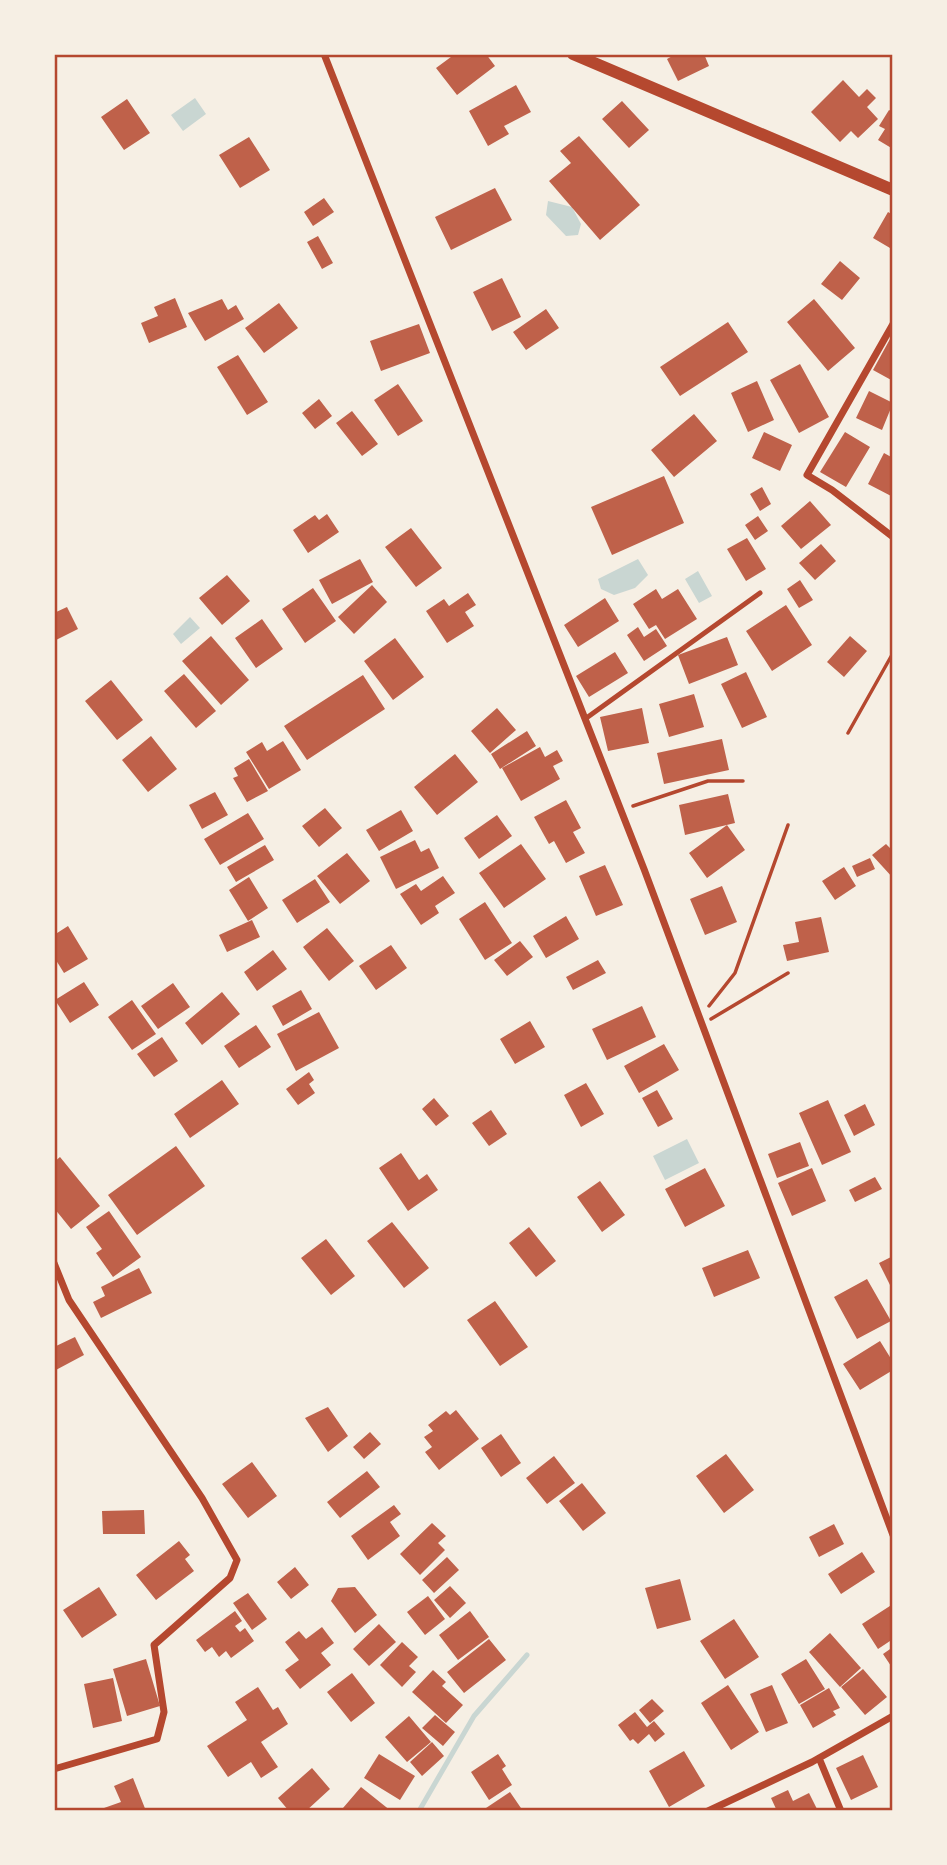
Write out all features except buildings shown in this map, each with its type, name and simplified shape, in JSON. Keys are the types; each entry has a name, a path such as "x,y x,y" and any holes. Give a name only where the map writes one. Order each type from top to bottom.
{"street":[{"path":"324,54 621,810 893,1535"},
{"path":"573,54 893,190"},
{"path":"893,324 807,475 832,490 893,537"},
{"path":"54,1264 69,1300 202,1498 237,1560 230,1578 154,1645 164,1712 157,1739 54,1769"},
{"path":"708,1811 819,1758 893,1716"},
{"path":"819,1758 841,1811"}],"lane":[{"path":"585,719 760,593"}],"path":[{"path":"848,733 893,653"},
{"path":"621,810 708,781 743,781"},
{"path":"714,1018 709,1007 735,973 788,825"},
{"path":"701,1026 788,973"}],"shaded area":[{"path":"195,98 206,114 183,131 171,115"},
{"path":"548,201 572,207 581,224 578,235 566,236 546,215"},
{"path":"638,559 648,575 635,588 614,595 601,589 598,579"},
{"path":"698,571 712,596 699,603 685,579"},
{"path":"190,617 200,628 181,644 173,634"},
{"path":"687,1139 699,1163 665,1180 653,1156"}],"waterway":[{"path":"419,1811 474,1716 527,1655"}]}
